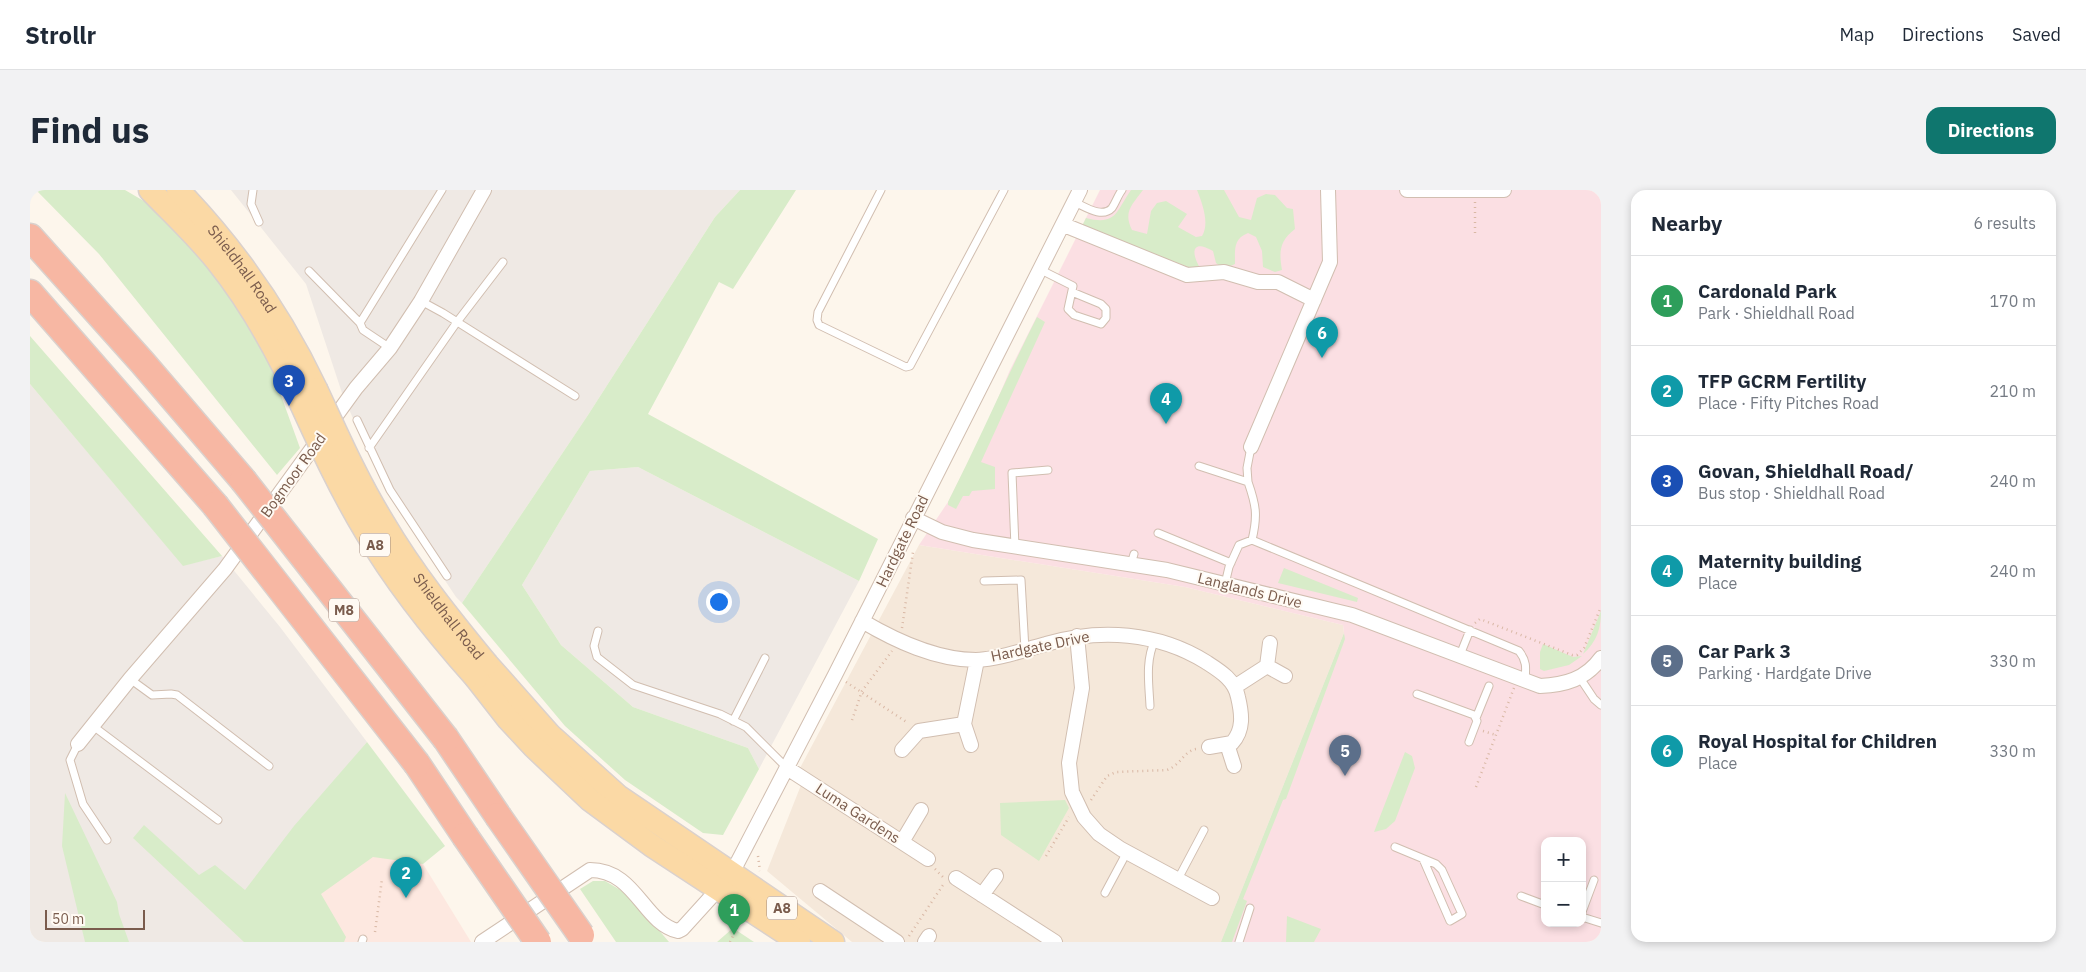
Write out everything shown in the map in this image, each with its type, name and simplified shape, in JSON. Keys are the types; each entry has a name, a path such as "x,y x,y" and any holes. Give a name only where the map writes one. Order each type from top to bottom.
{"highway":[{"name":"M8","path":"30,237 142,362 243,480 446,740 584,938"},
{"name":"M8","path":"30,293 215,505 417,764 538,942"}],"main road":[{"name":"Shieldhall Road","path":"150,190 198,238 231,281 274,348 307,393"},
{"name":"Shieldhall Road","path":"178,190 220,235 258,286 286,330 330,466 367,534 404,590 481,671 508,719 534,747 590,800 618,822 832,942"},
{"name":"Shieldhall Road","path":"725,882 799,942"}],"street":[{"name":"Bogmoor Road","path":"78,744 130,679 225,569 356,388 390,348 421,301 484,190"},
{"path":"1252,447 1330,262 1328,190"},
{"path":"1407,190 1504,190"},
{"name":"Hardgate Road","path":"482,942 584,872 590,870 612,874 629,888 662,922 678,930 682,929 725,882 835,676 1077,196"},
{"path":"1064,224 1187,275 1224,272 1258,282 1278,282 1314,300"},
{"name":"Langlands Drive","path":"913,518 942,532 973,540 1015,547 1133,559 1167,570 1352,615 1540,686 1564,684 1580,678 1591,670 1601,658"},
{"name":"Hardgate Drive","path":"862,621 925,651 948,657 977,660 1012,655 1077,636 1127,635 1179,647 1217,670 1236,686"},
{"path":"1077,636 1082,688 1069,763 1072,792 1080,809 1099,834 1127,852 1212,898"},
{"path":"1209,747 1232,743 1236,739 1241,726 1236,686 1267,666 1270,643"},
{"path":"971,745 964,724 977,660"},
{"path":"1267,666 1285,676"},
{"path":"902,750 919,731 964,724"},
{"path":"1227,744 1234,766"},
{"name":"Luma Gardens","path":"787,768 928,859"},
{"path":"902,842 921,810"},
{"path":"982,895 996,876"},
{"path":"956,878 1049,940"},
{"path":"820,891 878,937 897,942"}],"lane":[{"path":"254,190 252,204 259,222"},
{"path":"360,323 442,190"},
{"path":"881,190 818,312 817,320 820,325 906,367 910,366 1004,190"},
{"path":"1077,196 1094,211 1103,212 1112,207 1122,190"},
{"path":"369,448 457,322 503,262"},
{"path":"1041,270 1073,286 1068,309 1074,315 1100,324 1106,318 1106,309 1101,304 1072,292"},
{"path":"309,271 360,323 363,330 390,348"},
{"path":"421,301 575,396"},
{"path":"357,420 390,490 446,576"},
{"path":"1252,447 1247,468 1248,482 1256,504 1256,520 1252,540"},
{"path":"1199,466 1248,482"},
{"path":"1015,547 1012,473 1048,470"},
{"path":"1158,533 1231,563"},
{"path":"1225,584 1239,545 1252,540 1519,651 1526,665 1522,679"},
{"path":"984,580 1021,580 1025,650"},
{"path":"1460,655 1470,630"},
{"path":"598,631 594,646 597,657 633,685 720,714 746,727 787,768"},
{"path":"1150,706 1149,660 1155,640"},
{"path":"733,721 765,658"},
{"path":"1580,678 1594,699 1601,705"},
{"path":"130,679 152,695 177,695 269,766"},
{"path":"1469,742 1489,686"},
{"path":"1417,694 1474,715 1476,718"},
{"path":"93,726 218,820"},
{"path":"78,744 70,760 83,804 107,840"},
{"path":"1178,879 1204,830"},
{"path":"1395,847 1436,864 1442,870 1462,914 1450,921 1423,859"},
{"path":"1105,893 1127,852"},
{"path":"1586,901 1594,880"},
{"path":"1521,896 1541,904"},
{"path":"1239,942 1250,908"},
{"path":"1586,918 1601,923"}],"path":[{"path":"1474,190 1475,236"},
{"path":"1470,630 1477,619 1480,619 1572,655 1577,655 1584,648 1601,607"},
{"path":"835,676 862,691 919,731"},
{"path":"1476,787 1496,736 1522,679"},
{"path":"1475,728 1496,736"},
{"path":"1046,856 1107,776 1116,772 1167,770 1175,767 1190,750 1209,747"},
{"path":"905,942 947,879 937,872 928,859"},
{"path":"376,932 382,879"}],"shaded area":[{"path":"231,190 740,190 715,217 588,415 462,603 456,597 386,492 343,396 306,284"},
{"path":"1100,190 1601,190 1601,942 1221,942 1344,633 1343,625 1185,587 919,545 948,502 984,431 1010,370"},
{"path":"30,384 183,565 222,556 280,627 367,742 322,796 259,942 30,942"},
{"path":"638,467 859,581 759,769 748,748 633,707 561,645 522,585 590,471"},
{"path":"919,545 1185,587 1343,625 1344,633 1221,942 852,942 767,871 805,775 800,768"},
{"path":"374,792 423,864 471,942 259,942"}],"green space":[{"path":"36,190 125,190 154,207 190,246 229,295 270,365 300,448 277,475 99,254"},
{"path":"740,190 796,190 733,289 719,282 648,414 878,539 859,581 638,467 590,471 522,585 561,645 633,707 748,748 759,769 723,835 703,833 625,780 565,726 462,603 588,415 715,217"},
{"path":"1131,190 1143,190 1130,209 1128,218 1132,230 1147,234 1151,211 1157,203 1166,201 1187,214 1178,227 1196,237 1202,236 1205,225 1204,213 1197,190 1224,190 1239,217 1251,220 1257,198 1266,194 1275,195 1287,208 1293,209 1295,229 1286,238 1281,248 1282,270 1275,272 1263,267 1262,251 1256,237 1248,233 1243,235 1237,242 1235,264 1230,266 1223,267 1218,265 1213,251 1201,246 1197,247 1194,252 1200,268 1196,270 1082,226 1086,218 1104,220 1110,218 1118,210"},
{"path":"1037,317 1045,322 981,462 995,467 995,489 972,491 969,496 963,496 956,509 948,505 948,502"},
{"path":"30,336 222,556 183,566 30,384"},
{"path":"1284,568 1358,598 1357,602 1278,583"},
{"path":"1601,611 1597,634 1592,645 1583,654"},
{"path":"1344,633 1345,639 1286,799 1283,800 1243,899 1247,901 1232,942 1221,942"},
{"path":"1543,644 1573,657 1582,656 1569,665 1544,671 1540,669 1540,652"},
{"path":"367,742 445,846 423,864 373,857 321,894 346,937 344,942 244,942 133,838 144,825 199,875 215,865 245,890 294,826"},
{"path":"1405,752 1412,756 1415,768 1395,821 1386,829 1374,832"},
{"path":"65,793 117,902 119,914 129,942 85,942 62,846"},
{"path":"1065,800 1069,808 1039,861 1001,835 1000,803"},
{"path":"593,881 605,881 629,895 669,942 616,942 580,889"},
{"path":"1287,916 1321,929 1314,942 1286,942"},
{"path":"733,928 754,942 717,942"}],"place":[{"name":"Royal Hospital for Children","path":"1322,358"},
{"name":"Govan, Shieldhall Road/","path":"289,406"},
{"name":"Maternity building","path":"1166,424"},
{"name":"Car Park 3","path":"1345,776"},
{"name":"TFP GCRM Fertility","path":"406,898"},
{"name":"Cardonald Park","path":"734,935"}]}
